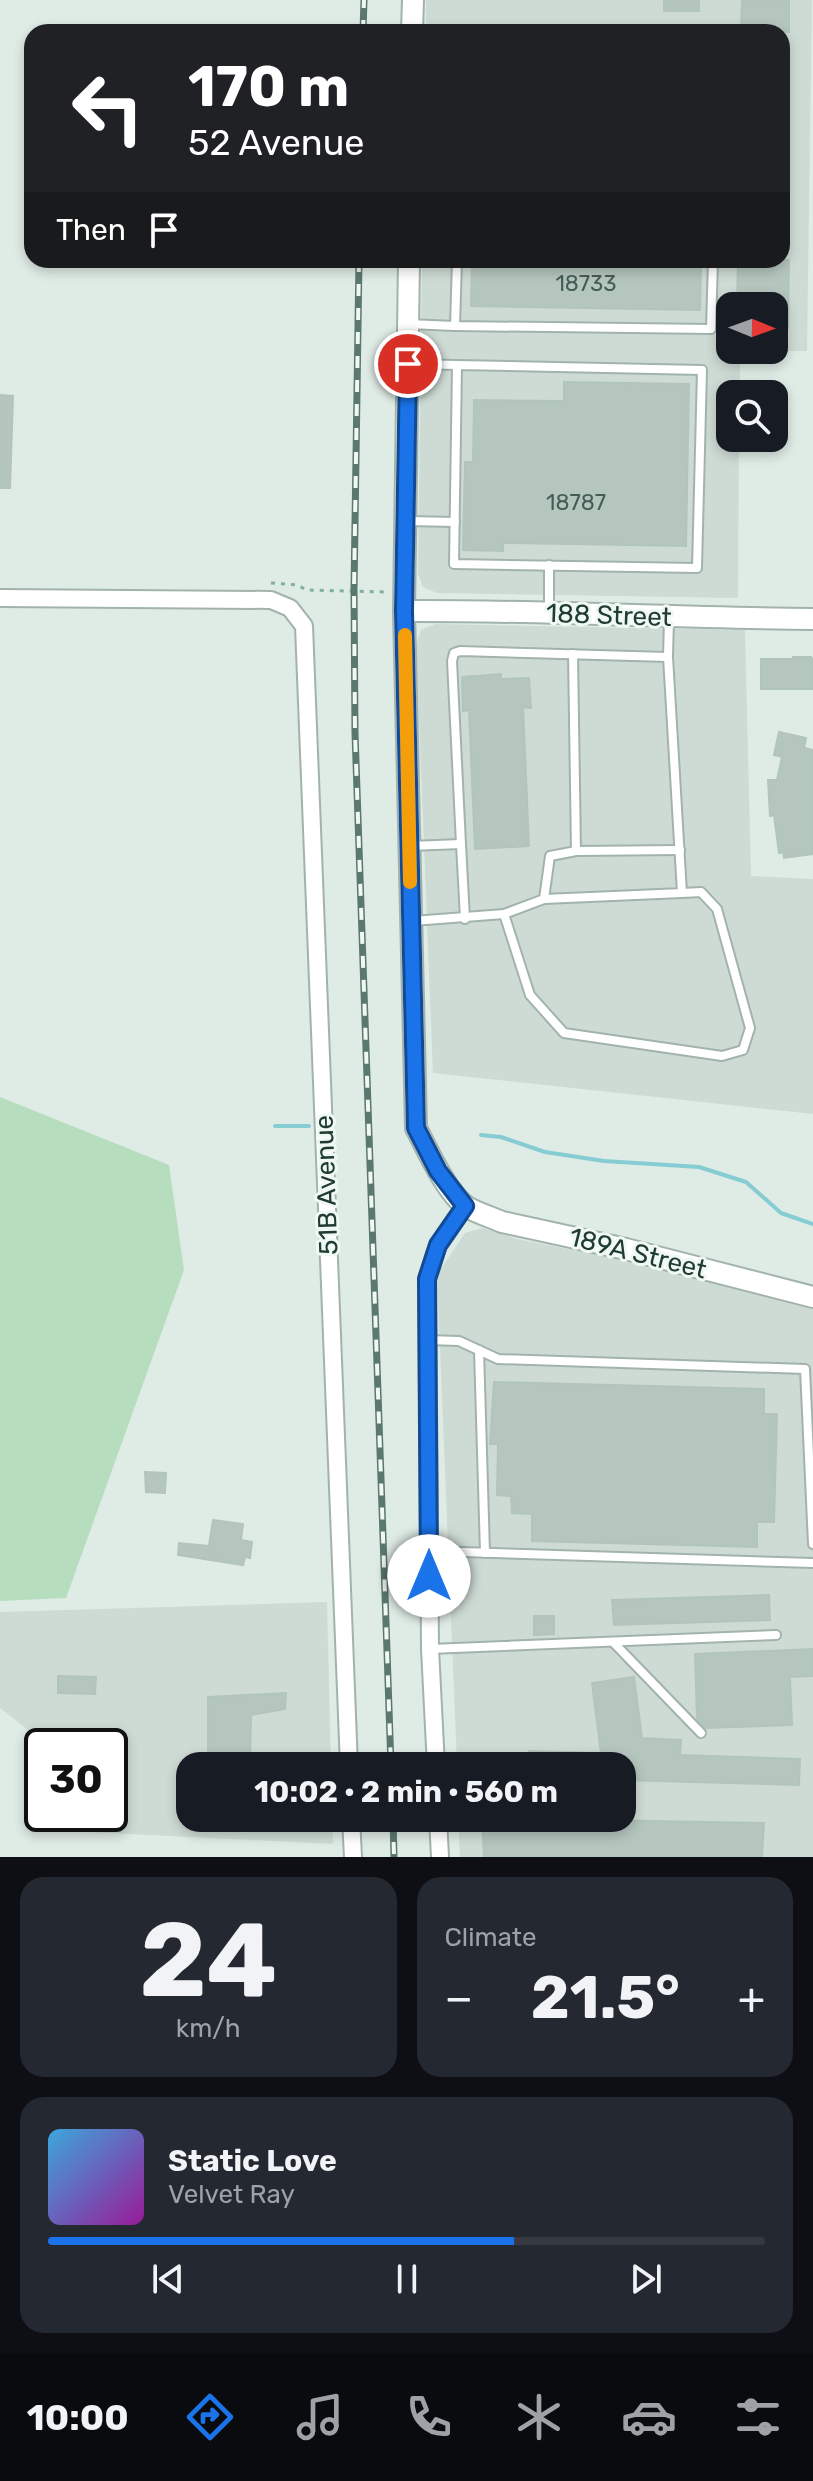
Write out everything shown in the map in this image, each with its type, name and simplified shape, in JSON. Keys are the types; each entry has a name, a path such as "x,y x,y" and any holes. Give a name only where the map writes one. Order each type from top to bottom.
{"street":[{"path":"412,24 413,0"},
{"path":"409,268 404,611 416,1128 438,1171 465,1206 438,1245 427,1279 430,1649 435,1752"},
{"name":"51B Avenue","path":"0,598 271,600 290,608 304,626 348,1752"},
{"name":"188 Street","path":"404,611 813,619"},
{"name":"189A Street","path":"465,1206 502,1222 626,1249 813,1297"},
{"path":"352,1832 353,1857"},
{"path":"439,1832 440,1857"}],"lane":[{"path":"455,326 457,268"},
{"path":"408,324 711,329 713,268"},
{"path":"408,364 457,365 702,370 697,568 454,564 457,365"},
{"path":"406,521 455,522"},
{"path":"549,565 549,612"},
{"path":"669,618 668,657 682,893"},
{"path":"465,919 454,653 668,657"},
{"path":"573,654 576,851"},
{"path":"409,846 461,844"},
{"path":"544,899 550,856 576,851 680,850"},
{"path":"411,921 504,914 544,899 701,892 717,909 750,1028 743,1050 722,1056 564,1033 530,995 504,914"},
{"path":"427,1340 459,1341 498,1359 805,1369 813,1544"},
{"path":"479,1350 485,1553"},
{"path":"429,1551 813,1563"},
{"path":"430,1649 776,1635"},
{"path":"613,1642 701,1733"}],"path":[{"path":"269,583 297,585 307,590 389,592"}],"shaded area":[{"path":"426,0 812,0 807,351 788,351 788,292 716,292 716,364 740,364 740,380 716,380 716,452 739,452 738,598 437,593 423,587 418,574 422,268 790,268 790,24 426,24"},
{"path":"435,624 745,630 751,876 813,879 813,1114 433,1073 416,644 421,630"},
{"path":"483,1228 517,1239 665,1268 813,1306 813,1857 460,1857 459,1832 636,1832 636,1752 456,1752 437,1275 465,1233"},
{"path":"327,1602 331,1752 176,1752 176,1832 333,1832 333,1844 89,1832 128,1832 128,1728 26,1728 0,1708 0,1612"}],"green space":[{"path":"0,1097 169,1165 184,1270 66,1598 0,1601"}],"building":[{"path":"664,0 699,0 699,11 664,11"},
{"path":"742,0 789,0 789,24 741,24"},
{"path":"472,268 701,268 700,310 471,306"},
{"path":"738,268 789,268 788,328 788,292 737,292"},
{"path":"564,382 689,384 686,546 503,543 503,551 463,550 465,462 473,462 474,400 564,401"},
{"path":"0,395 13,396 10,488 0,488"},
{"path":"811,657 813,660 813,689 761,689 761,659"},
{"path":"501,674 501,679 529,678 531,708 523,707 529,846 475,849 469,710 463,711 462,677"},
{"path":"779,732 806,738 804,748 813,750 813,854 784,858 783,852 779,853 774,815 770,816 768,780 777,780 782,757 774,755"},
{"path":"494,1382 764,1389 764,1414 777,1414 774,1522 757,1522 757,1547 532,1541 532,1514 512,1513 511,1496 497,1495 498,1444 490,1444"},
{"path":"145,1472 166,1473 165,1493 146,1492"},
{"path":"213,1520 243,1524 241,1540 252,1542 250,1558 245,1557 243,1565 178,1555 179,1543 209,1546"},
{"path":"769,1595 770,1620 614,1625 612,1600"},
{"path":"534,1616 554,1616 554,1634 534,1635"},
{"path":"813,1649 813,1676 790,1677 792,1725 706,1728 697,1718 695,1654"},
{"path":"58,1676 96,1677 95,1694 58,1693"},
{"path":"634,1677 642,1738 681,1740 680,1755 800,1759 799,1785 636,1780 636,1752 601,1752 592,1683"},
{"path":"286,1693 285,1709 251,1715 250,1752 208,1752 208,1697"},
{"path":"636,1821 764,1823 762,1857 484,1857 483,1832 636,1832"}],"waterway":[{"path":"275,1126 309,1126"},
{"path":"481,1135 501,1137 545,1152 604,1161 699,1167 746,1182 781,1213 813,1224"}],"railway":[{"path":"363,24 364,0"},
{"path":"359,268 355,733 391,1752"},
{"path":"393,1832 394,1857"}],"slow traffic":[{"path":"405,635 410,882"}],"route":[{"path":"408,364 404,611 416,1128 438,1171 465,1206 438,1245 427,1279 429,1576"}]}
